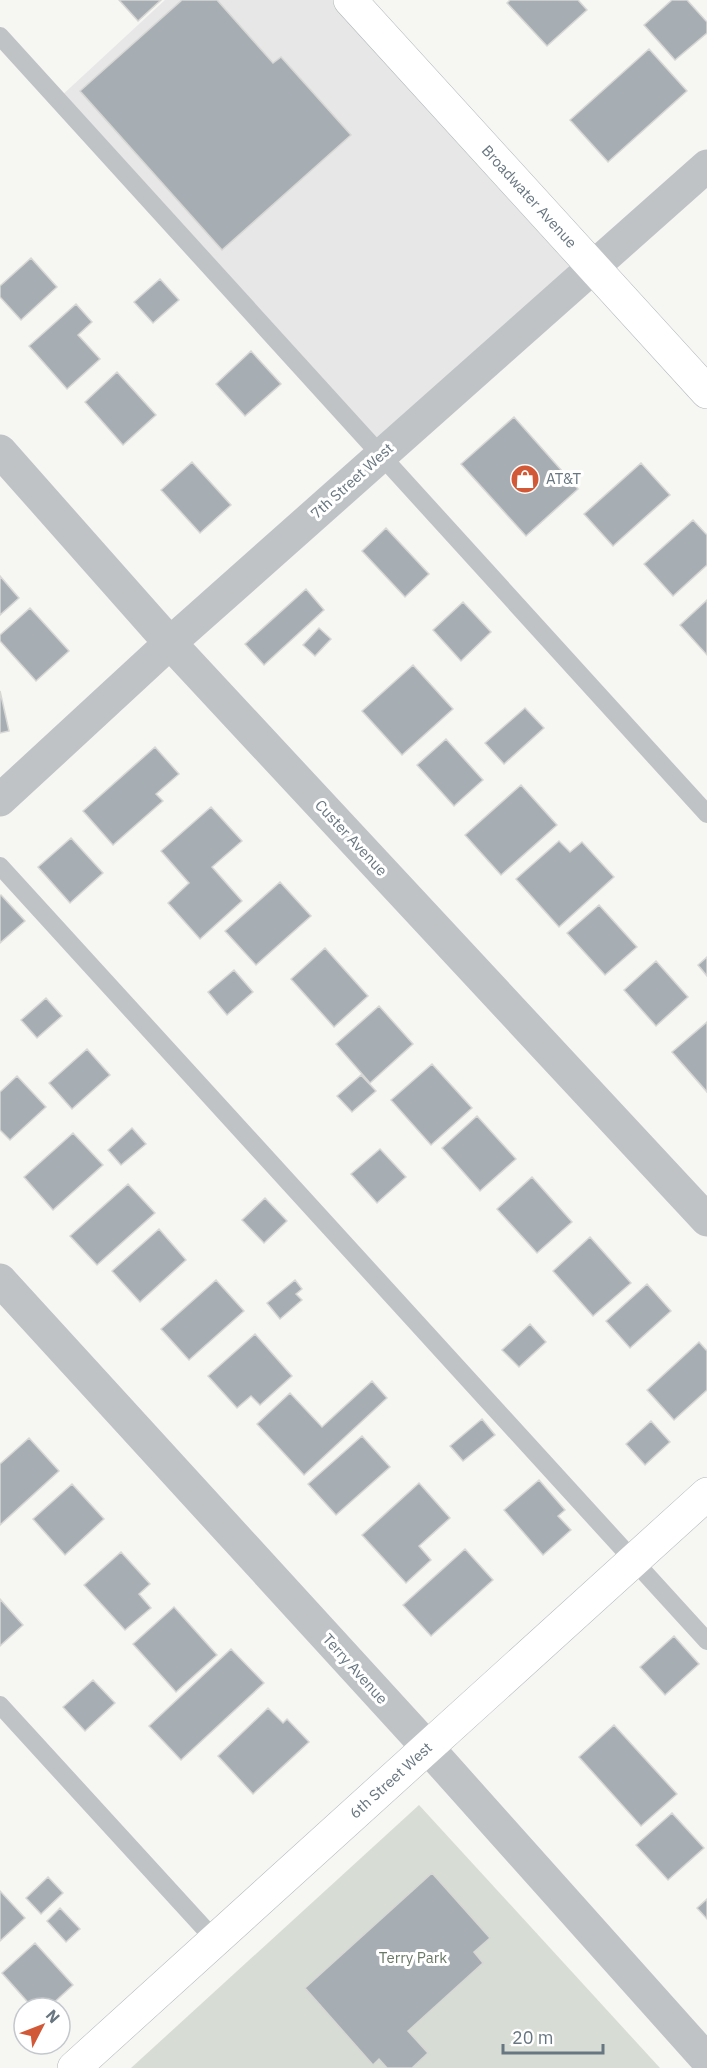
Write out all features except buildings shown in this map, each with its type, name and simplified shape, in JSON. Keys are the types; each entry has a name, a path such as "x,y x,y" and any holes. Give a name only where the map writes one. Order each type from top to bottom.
{"street":[{"name":"Broadwater Avenue","path":"350,0 707,392"},
{"name":"7th Street West","path":"0,800 170,643 707,166"},
{"name":"Custer Avenue","path":"0,451 170,643 707,1220"},
{"name":"Terry Avenue","path":"0,1280 428,1748 707,2060"},
{"name":"6th Street West","path":"74,2068 707,1494"}],"lane":[{"path":"0,36 707,814"},
{"path":"0,866 707,1641"},
{"path":"0,1705 215,1940"}],"shaded area":[{"path":"165,0 350,0 593,267 381,456 58,99"}],"green space":[{"name":"Terry Park","path":"419,1805 660,2068 131,2068"}],"place":[{"name":"AT&T","path":"525,479"}]}
